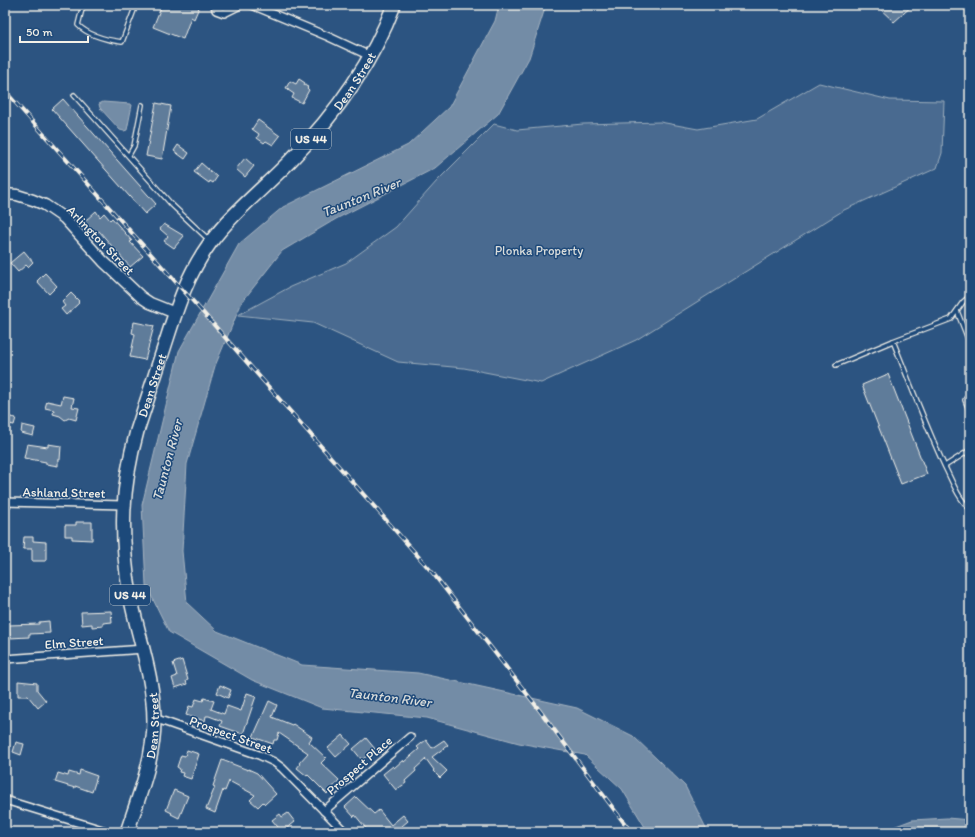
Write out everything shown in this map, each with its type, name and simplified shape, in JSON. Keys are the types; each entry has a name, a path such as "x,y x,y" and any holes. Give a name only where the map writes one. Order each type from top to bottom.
{"highway":[{"name":"Dean Street","path":"127,832 151,756 154,718 152,691 144,649 130,596 124,542 123,505 127,472 138,430 175,313 187,279 211,242 230,220 291,160 316,133 346,94 370,56 394,5"}],"street":[{"path":"215,5 216,10 224,13 236,6"},
{"path":"252,5 370,56"},
{"name":"Arlington Street","path":"5,193 34,200 45,205 64,218 108,266 141,297 150,304 175,313"},
{"name":"Ashland Street","path":"5,502 123,505"},
{"name":"Elm Street","path":"5,659 144,649"},
{"name":"Prospect Street","path":"154,718 259,755 274,762 282,768 346,832"},
{"name":"Prospect Place","path":"324,811 410,737"},
{"path":"5,800 108,832"}],"lane":[{"path":"84,5 78,25 84,30 114,41 122,42 136,5"},
{"path":"74,94 172,205 211,242"},
{"path":"129,155 134,146 142,105"},
{"path":"836,365 951,319 970,296"},
{"path":"957,311 970,344"},
{"path":"893,341 918,406 955,488 970,509"},
{"path":"970,392 965,400 970,412"},
{"path":"945,466 970,450"}],"green space":[{"name":"Plonka Property","path":"819,83 890,100 944,101 942,153 937,168 844,210 636,340 541,383 464,368 398,362 313,323 238,315 290,287 346,263 396,227 437,181 494,124 517,130 583,124 660,122 698,129 757,119"}],"water":[{"name":"Taunton River","path":"499,5 546,5 529,58 498,114 435,168 336,219 282,251 242,302 215,366 187,464 182,551 187,603 217,631 302,665 418,673 577,708 633,736 685,786 708,832 648,832 622,789 585,755 519,743 427,718 322,708 252,680 169,632 146,585 142,505 179,351 239,244 283,207 408,145 449,107 495,21"},
{"path":"103,102 132,105 127,130 120,130 100,108 99,104"},
{"path":"947,818 970,820 970,832 880,832 912,820"}],"building":[{"path":"162,5 200,5 194,19 191,17 183,39 153,27"},
{"path":"876,5 913,5 894,22"},
{"path":"299,79 305,83 304,85 308,87 307,88 309,90 302,103 292,98 294,94 286,88 290,81 296,84"},
{"path":"63,99 156,204 145,214 52,109"},
{"path":"156,103 171,106 162,159 146,156"},
{"path":"258,120 280,136 273,145 266,141 264,143 257,138 259,134 252,129"},
{"path":"178,145 189,153 185,159 174,151"},
{"path":"245,158 254,166 245,177 236,169"},
{"path":"201,163 217,177 213,183 210,181 209,183 194,172"},
{"path":"96,211 100,217 104,213 110,220 112,218 132,241 130,242 143,256 130,267 99,231 95,234 84,222"},
{"path":"164,224 184,236 174,248 164,241 168,236 160,229"},
{"path":"24,251 33,262 28,267 26,265 18,272 10,263"},
{"path":"45,273 57,286 49,294 37,281"},
{"path":"71,293 79,301 79,303 66,315 61,309 65,306 62,302"},
{"path":"134,322 154,326 145,360 130,357 135,334 132,333"},
{"path":"888,374 927,474 901,484 862,385"},
{"path":"63,396 74,398 72,407 79,408 76,420 69,418 65,420 60,416 53,414 54,410 45,408 47,401 61,404"},
{"path":"5,416 16,418 14,425 5,423"},
{"path":"22,425 35,428 33,436 21,433"},
{"path":"27,444 48,447 48,444 61,446 58,466 24,458"},
{"path":"76,522 92,522 92,540 72,539 72,536 65,536 65,525 76,525"},
{"path":"24,537 33,537 33,541 46,542 46,561 32,561 32,549 23,549"},
{"path":"111,611 112,622 103,623 103,626 92,627 92,624 82,625 81,612"},
{"path":"49,621 50,633 29,634 29,637 10,638 9,625 39,624 39,622"},
{"path":"182,660 188,680 186,681 187,684 175,688 172,678 177,676 173,663"},
{"path":"18,681 37,683 37,690 46,701 38,708 28,696 18,696"},
{"path":"220,685 231,690 228,698 217,693"},
{"path":"247,693 256,696 243,734 220,726 222,721 209,716 206,716 205,721 186,715 189,706 193,707 196,699 203,701 204,698 214,701 211,709 224,714 227,706 241,711"},
{"path":"269,701 277,705 272,717 292,725 293,724 312,737 309,742 326,758 321,763 339,780 327,794 308,775 307,776 297,768 300,764 299,763 308,753 279,733 277,740 274,740 273,744 253,737"},
{"path":"343,735 351,744 336,757 328,748"},
{"path":"366,738 375,749 362,760 353,749"},
{"path":"426,740 432,748 444,740 448,745 432,757 447,771 440,778 433,771 434,770 426,759 405,781 406,783 396,790 383,774 393,766 394,768 403,760 404,762 419,749 417,747"},
{"path":"16,742 24,744 21,755 13,752"},
{"path":"187,750 199,754 191,779 182,776 183,773 179,772 180,769 177,767 181,755 185,756"},
{"path":"222,760 257,773 276,794 265,804 263,802 258,807 250,800 255,795 229,781 225,791 223,790 215,813 206,809 215,787 213,786"},
{"path":"80,770 97,776 92,792 75,786 75,788 55,782 58,773 68,776 69,772 79,775"},
{"path":"174,790 188,796 179,818 166,810"},
{"path":"356,797 374,814 379,810 391,825 403,815 408,821 396,831 397,832 369,832 355,815 354,817 345,807"},
{"path":"288,813 295,822 282,832 272,820 280,814 282,817"}],"railway":[{"path":"5,91 432,572 534,703 631,832"}]}
